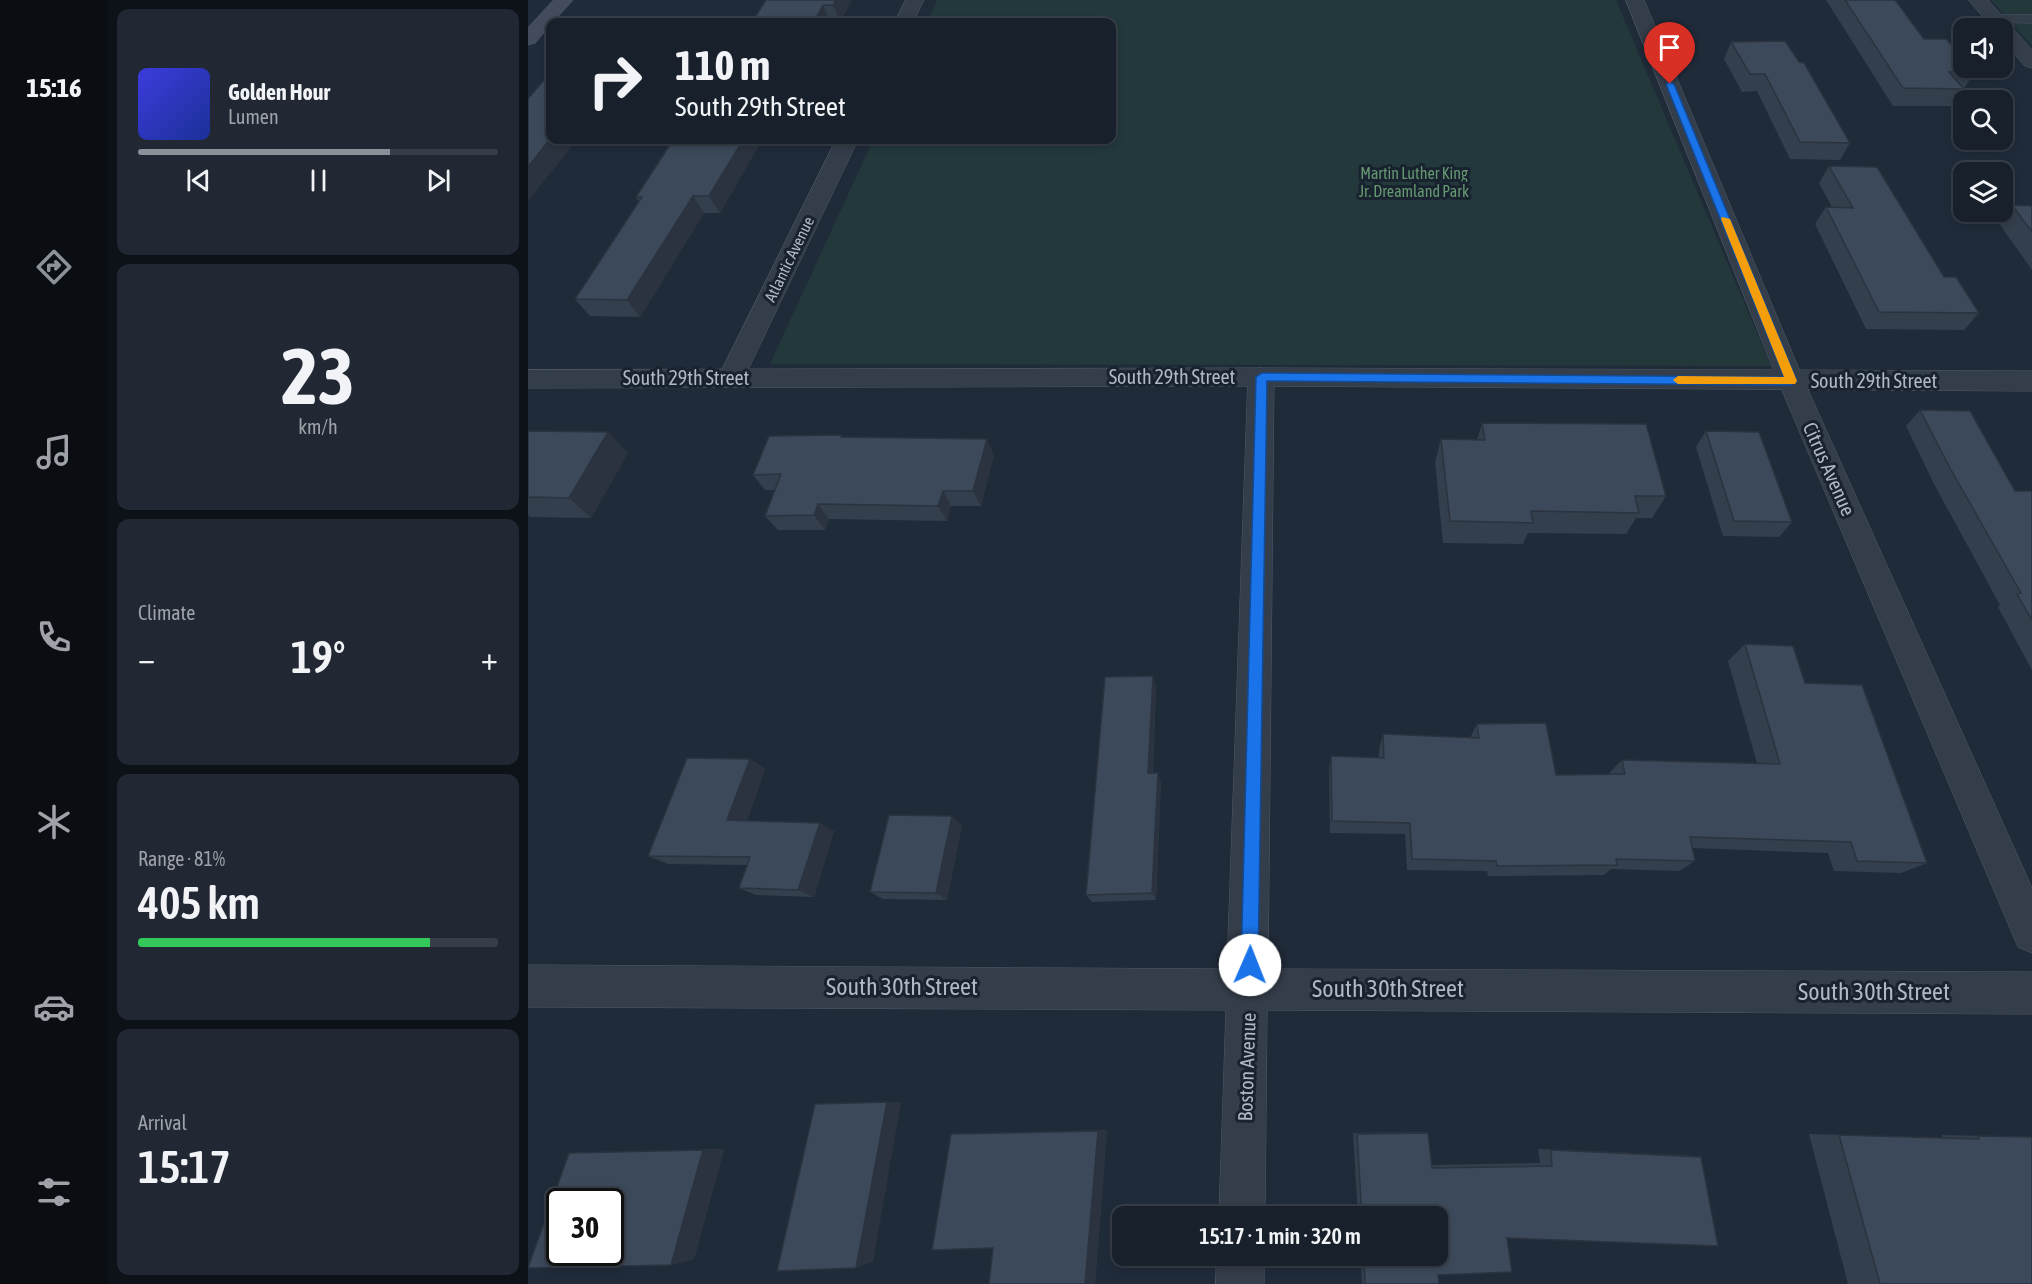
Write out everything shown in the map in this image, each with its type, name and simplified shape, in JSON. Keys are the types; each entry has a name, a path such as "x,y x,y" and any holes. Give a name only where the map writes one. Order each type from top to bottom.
{"main road":[{"path":"547,18 564,0"},
{"path":"528,39 546,20"}],"street":[{"path":"906,18 915,0"},
{"name":"Citrus Avenue","path":"1635,0 1791,381 2032,933"},
{"path":"1978,0 1993,18"},
{"path":"2013,40 2032,62"},
{"name":"Atlantic Avenue","path":"731,378 845,144"},
{"name":"South 29th Street","path":"528,379 1262,377 2032,381"},
{"name":"Boston Avenue","path":"1242,1206 1262,377"},
{"name":"South 30th Street","path":"528,986 2032,993"},
{"path":"1240,1284 1241,1266"}],"lane":[{"path":"2013,19 2032,19"}],"green space":[{"name":"Martin Luther King Jr. Dreamland Park","path":"937,0 1616,0 1771,366 770,364 871,144 1116,144 1116,18 929,18"},
{"path":"1991,0 2032,0 2032,46 2013,25 2013,18 2007,18"}],"building":[{"path":"766,0 836,0 833,5 823,5 816,18 755,18"},
{"path":"1845,0 1895,0 1924,39 1946,39 1953,47 1953,72 1949,72 1964,89 1903,88"},
{"path":"1785,41 1799,62 1804,63 1850,143 1800,142 1765,74 1750,74 1731,42"},
{"path":"546,78 546,144 528,167 528,99"},
{"path":"670,144 741,144 709,196 693,196 627,300 575,299 642,197 636,197"},
{"path":"1829,166 1877,167 1944,277 1956,277 1979,313 1879,312 1826,207 1853,208"},
{"path":"2013,205 2032,206 2032,232 2013,206"},
{"path":"1920,410 1970,411 2015,491 2032,491 2032,620 2017,594 2021,593"},
{"path":"1482,423 1646,424 1666,496 1635,496 1639,513 1531,511 1533,523 1450,521 1441,439 1485,440"},
{"path":"528,431 608,432 569,498 528,497"},
{"path":"1706,431 1759,432 1792,522 1734,521"},
{"path":"842,435 841,437 987,439 973,491 943,491 938,506 818,504 814,515 765,516 781,474 753,475 769,436"},
{"path":"1745,644 1793,646 1805,683 1862,685 1927,863 1857,861 1851,842 1690,837 1695,861 1616,859 1617,865 1497,866 1496,861 1412,859 1410,823 1332,821 1331,756 1384,758 1383,734 1479,738 1477,724 1546,723 1556,775 1625,774 1622,760 1780,764"},
{"path":"1153,676 1148,773 1158,773 1152,893 1086,895 1105,677"},
{"path":"687,758 750,759 727,820 820,823 798,890 739,888 750,857 648,856"},
{"path":"889,815 952,816 936,893 870,892"},
{"path":"887,1102 856,1268 777,1271 815,1104"},
{"path":"1098,1131 1085,1284 989,1284 993,1248 932,1250 951,1134"},
{"path":"1428,1133 1432,1168 1552,1166 1551,1150 1701,1157 1718,1246 1507,1238 1512,1272 1438,1275 1439,1284 1365,1284 1364,1266 1448,1266 1448,1206 1361,1206 1357,1134"},
{"path":"1839,1135 1979,1139 1978,1136 2032,1137 2032,1284 1880,1284"},
{"path":"703,1150 671,1265 624,1266 624,1188 557,1188 569,1153"},
{"path":"546,1218 546,1266 623,1266 528,1268"}],"slow traffic":[{"path":"1678,380 1791,381 1725,219"}],"route":[{"path":"1250,965 1262,377 1791,381 1670,84"}]}
